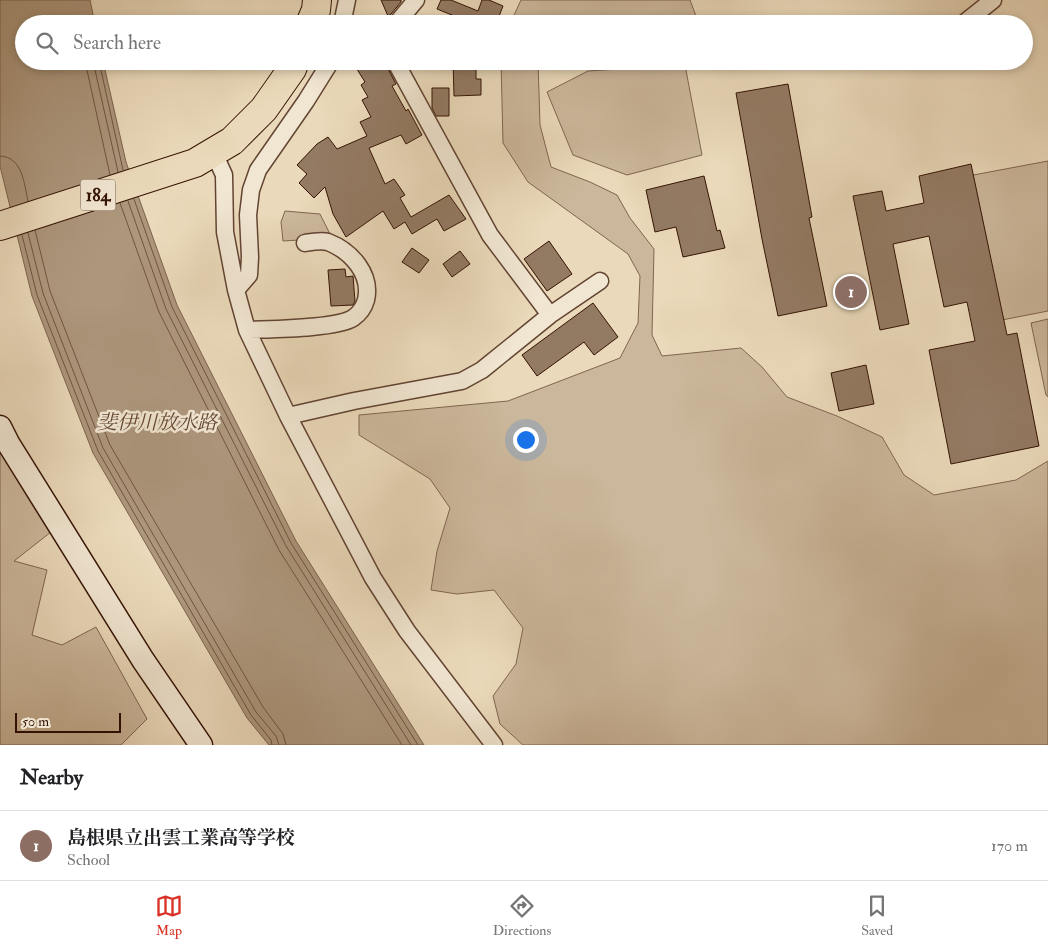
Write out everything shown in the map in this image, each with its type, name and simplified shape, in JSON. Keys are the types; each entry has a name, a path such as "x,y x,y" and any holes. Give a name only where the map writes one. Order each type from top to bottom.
{"highway":[{"path":"314,15 317,0"},
{"name":"184","path":"0,226 205,158 232,141 264,109 291,70"}],"street":[{"path":"344,15 347,0"},
{"path":"404,15 416,0"},
{"path":"974,15 993,0"},
{"path":"236,290 249,275 248,215 252,190 258,170 325,70"},
{"path":"400,70 490,235 550,315"},
{"path":"205,158 224,175 225,232 236,290 247,330 288,416 373,578 407,631 494,745"},
{"path":"247,330 332,325 353,318 364,306 368,290 364,273 351,256 326,241 305,243"},
{"path":"288,416 462,381 482,370 550,315 600,281"},
{"path":"0,427 8,443 143,660 201,745"}],"shaded area":[{"path":"521,0 690,0 696,15 514,15"},
{"path":"501,70 538,70 540,125 551,167 617,195 630,218 654,249 652,335 662,356 741,348 762,367 787,397 837,416 882,437 904,475 934,495 1016,480 1048,461 1048,745 523,745 500,724 493,696 516,664 523,628 494,590 457,594 431,590 437,551 450,508 430,479 359,435 359,415 508,401 620,358 638,323 640,276 628,254 528,182 503,143"},
{"path":"686,70 702,155 627,175 573,155 547,92 588,71"},
{"path":"1048,161 1048,311 997,321 968,176"},
{"path":"285,211 320,214 332,238 283,241 281,222"},
{"path":"1048,319 1048,397 1046,395 1031,323"},
{"path":"0,444 51,532 14,561 47,570 32,635 62,645 96,627 147,719 121,745 0,745"}],"water":[{"name":"斐伊川放水路","path":"0,0 90,0 93,15 15,15 15,70 105,70 126,162 177,305 296,541 424,745 269,745 247,718 93,453 32,296 0,166"}],"building":[{"path":"381,0 401,0 391,14 388,15"},
{"path":"441,0 451,0 478,11 482,0 489,0 503,6 500,15 452,15 437,9"},
{"path":"358,70 389,70 396,84 392,86 406,111 408,109 422,135 406,144 401,135 369,148 385,184 394,179 405,195 400,198 411,217 449,195 466,219 444,231 437,219 412,234 405,222 394,229 383,211 346,237 333,214 325,187 314,198 299,183 307,174 297,165 317,144 328,137 337,149 367,136 360,122 371,117 362,100 368,97 361,85 365,82"},
{"path":"453,70 476,70 476,79 481,79 481,95 454,96"},
{"path":"788,84 812,217 809,218 827,306 778,316 736,93"},
{"path":"432,88 449,88 449,116 436,116 432,108"},
{"path":"971,164 1007,335 1017,333 1039,446 951,464 929,350 975,341 967,302 944,307 929,236 893,244 909,324 880,330 853,196 882,191 886,211 924,203 919,176"},
{"path":"704,176 717,231 720,230 725,248 683,257 676,227 655,232 646,190"},
{"path":"549,241 572,274 547,291 524,259"},
{"path":"412,248 429,260 419,273 402,262"},
{"path":"460,251 470,264 452,277 443,264"},
{"path":"345,269 346,277 353,276 355,301 353,305 331,306 328,270"},
{"path":"593,303 618,337 594,355 584,342 537,376 522,355"},
{"path":"866,365 874,404 839,411 831,373"}],"place":[{"name":"島根県立出雲工業高等学校","path":"851,292"}]}
